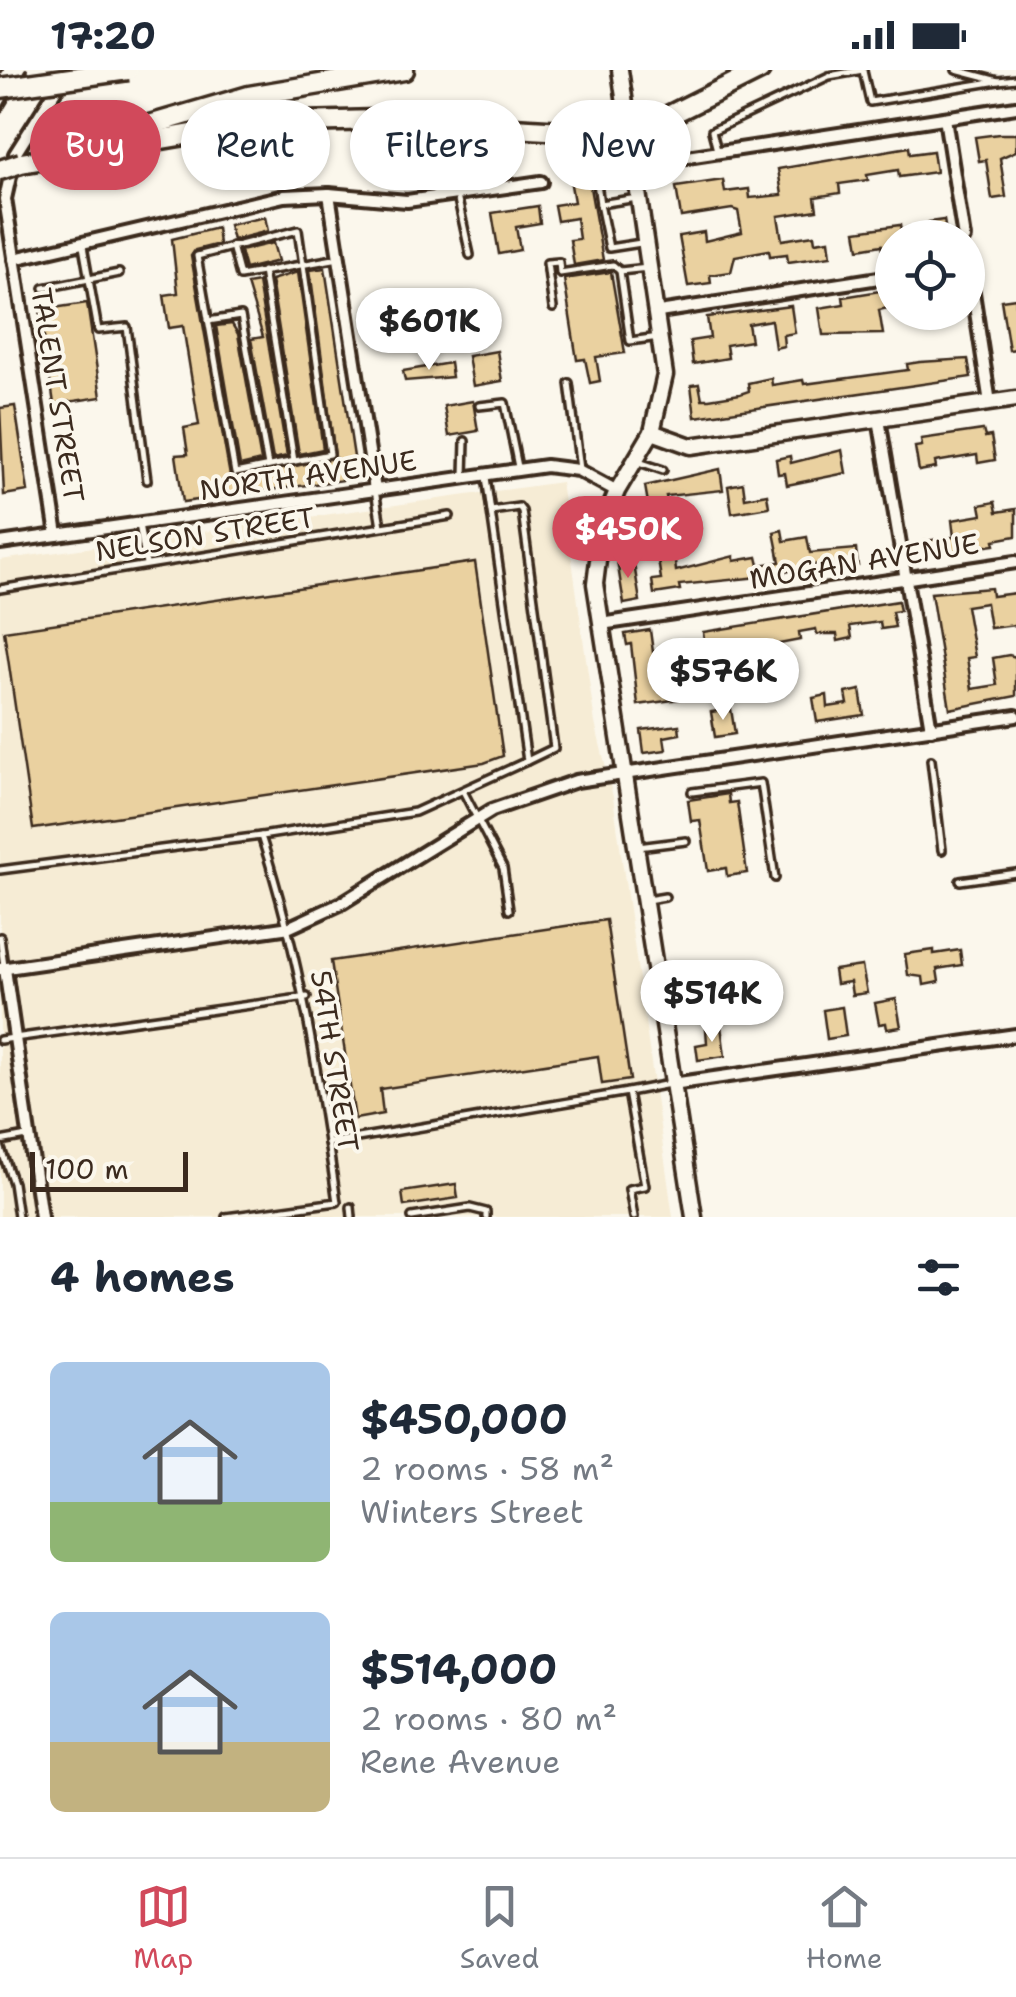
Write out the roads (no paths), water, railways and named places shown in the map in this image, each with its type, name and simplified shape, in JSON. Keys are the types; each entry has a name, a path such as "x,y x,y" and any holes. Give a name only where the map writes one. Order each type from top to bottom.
{"highway":[{"path":"31,83 76,70"},
{"path":"0,88 128,70"},
{"path":"161,130 249,96 404,70"},
{"path":"691,104 760,70"},
{"path":"161,132 378,120 545,130"},
{"path":"0,170 30,161"}],"main road":[{"path":"620,70 625,100"},
{"path":"639,190 665,375 652,432 609,509 596,568 600,624 694,1217"},
{"path":"652,432 691,446 1016,399"}],"street":[{"name":"TALENT STREET","path":"56,535 6,199 8,172 68,70"},
{"path":"691,156 1016,107"},
{"path":"946,118 961,220"},
{"path":"14,259 83,246 266,199 329,194 406,201 541,182"},
{"path":"329,194 375,490"},
{"path":"658,312 875,279"},
{"path":"979,330 990,403"},
{"path":"879,419 931,729"},
{"name":"NORTH AVENUE","path":"0,543 552,466 580,472 617,491"},
{"name":"MOGAN AVENUE","path":"600,624 1016,562"},
{"path":"41,1217 2,969 290,926 340,904 479,818 533,792 624,774 1016,716"},
{"path":"672,1084 732,1069 1016,1036"}],"lane":[{"path":"718,152 712,131 829,76 863,70 870,102 1016,79"},
{"path":"956,70 998,81"},
{"path":"598,190 609,248 648,242"},
{"path":"456,196 470,256"},
{"path":"600,204 640,198"},
{"path":"298,230 330,454 235,472 196,256 232,246 298,230"},
{"path":"83,246 98,330 127,327 146,480"},
{"path":"232,246 240,276 339,258"},
{"path":"554,308 547,264 559,262 560,273 612,265 620,271 652,267"},
{"path":"263,271 294,461"},
{"path":"620,271 630,341 662,336"},
{"path":"44,288 119,273"},
{"path":"208,322 241,316 268,466"},
{"path":"569,383 580,472"},
{"path":"479,406 505,403 518,470"},
{"path":"464,478 465,441"},
{"path":"636,461 663,470"},
{"path":"486,475 527,761"},
{"path":"375,490 381,526"},
{"path":"0,870 415,812 554,748 522,511 518,507 491,511"},
{"path":"609,509 656,522"},
{"name":"NELSON STREET","path":"0,589 450,516"},
{"path":"139,524 146,564"},
{"path":"931,760 942,850"},
{"path":"692,792 762,782 775,878"},
{"path":"463,790 503,868 509,910"},
{"name":"54TH STREET","path":"226,1217 337,1202 307,997 290,926 261,836"},
{"path":"636,847 686,842"},
{"path":"960,881 1016,872"},
{"path":"644,901 665,897"},
{"path":"0,937 2,969"},
{"path":"659,998 678,995"},
{"path":"0,1040 307,997"},
{"path":"662,1020 682,1016"},
{"path":"328,1143 672,1084"},
{"path":"628,1092 645,1186 629,1190 634,1217"},
{"path":"18,1217 0,1143 28,1136"},
{"path":"0,1174 10,1172"},
{"path":"351,1207 352,1217"},
{"path":"412,1217 470,1208 486,1212 486,1217"}],"railway":[{"path":"0,113 26,70"}]}
